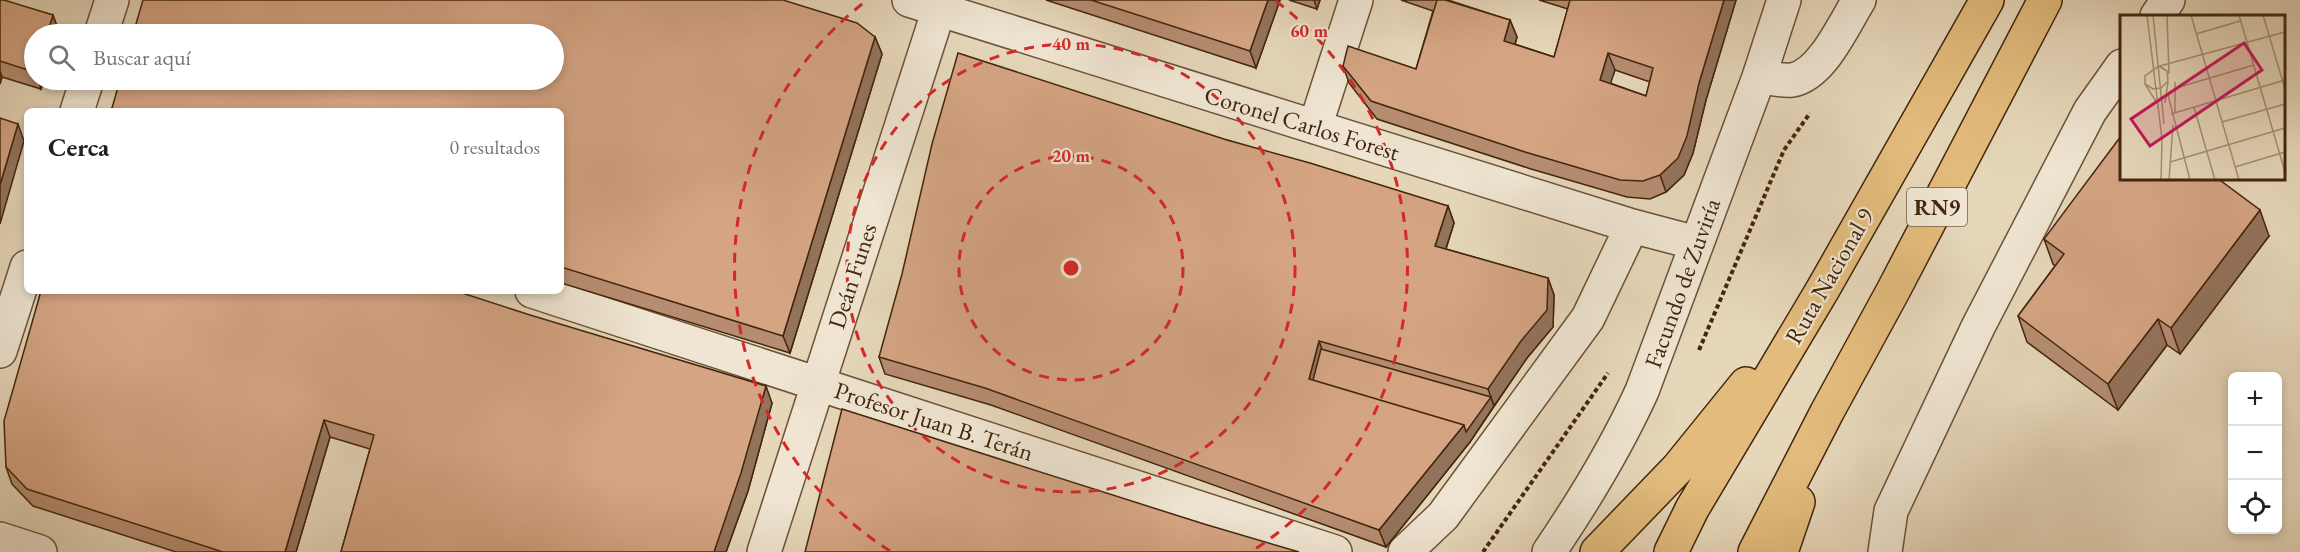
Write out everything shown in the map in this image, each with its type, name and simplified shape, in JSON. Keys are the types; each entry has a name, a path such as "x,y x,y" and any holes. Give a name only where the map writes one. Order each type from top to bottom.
{"main road":[{"name":"Ruta Nacional 9","path":"1671,552 1719,462 1823,289 1987,0"},
{"name":"RN9","path":"1755,552 2045,0"},
{"path":"1598,552 1678,468 1823,289"},
{"path":"1782,552 1827,412"}],"street":[{"path":"104,24 112,0"},
{"path":"1315,127 1356,0"},
{"name":"Facundo de Zuviría","path":"1549,552 1588,494 1622,435 1642,392 1759,77 1784,0"},
{"path":"1759,77 1790,80 1814,70 1859,0"},
{"path":"2158,15 2168,0"},
{"name":"Coronel Carlos Forest","path":"930,3 1315,127 1632,226 1696,243"},
{"name":"Deán Funes","path":"764,552 930,3"},
{"path":"1885,552 1891,511 1978,327 2090,111 2120,67"},
{"path":"78,108 84,90"},
{"path":"1405,552 1443,516 1588,318 1632,226"},
{"path":"0,351 24,276"},
{"name":"Profesor Juan B. Terán","path":"541,294 1335,552"},
{"path":"0,539 40,552"}],"path":[{"path":"1696,356 1784,150 1812,111"},
{"path":"1484,552 1611,369"}],"building":[{"path":"0,0 53,15 50,24 24,24 24,69 0,61"},
{"path":"143,0 783,0 857,23 875,37 783,336 564,268 564,108 112,108 117,90 564,90 564,24 136,24"},
{"path":"1091,0 1268,0 1250,51"},
{"path":"1437,0 1445,0 1510,20 1504,41 1554,57 1570,0 1724,0 1699,83 1687,136 1678,158 1660,175 1643,181 1620,180 1525,152 1371,101 1343,66 1348,46 1416,69","holes":["1608,53 1653,68 1646,96 1600,80"]},
{"path":"958,53 1227,140 1448,206 1435,246 1548,278 1547,310 1521,341 1488,389 1319,341 1309,379 1464,425 1379,530 985,388 879,357 902,274 932,144"},
{"path":"0,118 18,124 0,185"},
{"path":"2120,137 2120,180 2220,180 2260,210 2171,328 2158,319 2108,384 2018,316 2064,254 2044,239"},
{"path":"40,294 465,294 766,386 741,473 714,552 341,552 374,435 324,420 285,552 223,552 27,489 6,467 4,421"},
{"path":"1321,349 1491,397 1466,432 1464,425 1313,380"},
{"path":"842,409 1204,524 1299,552 805,552"}]}
